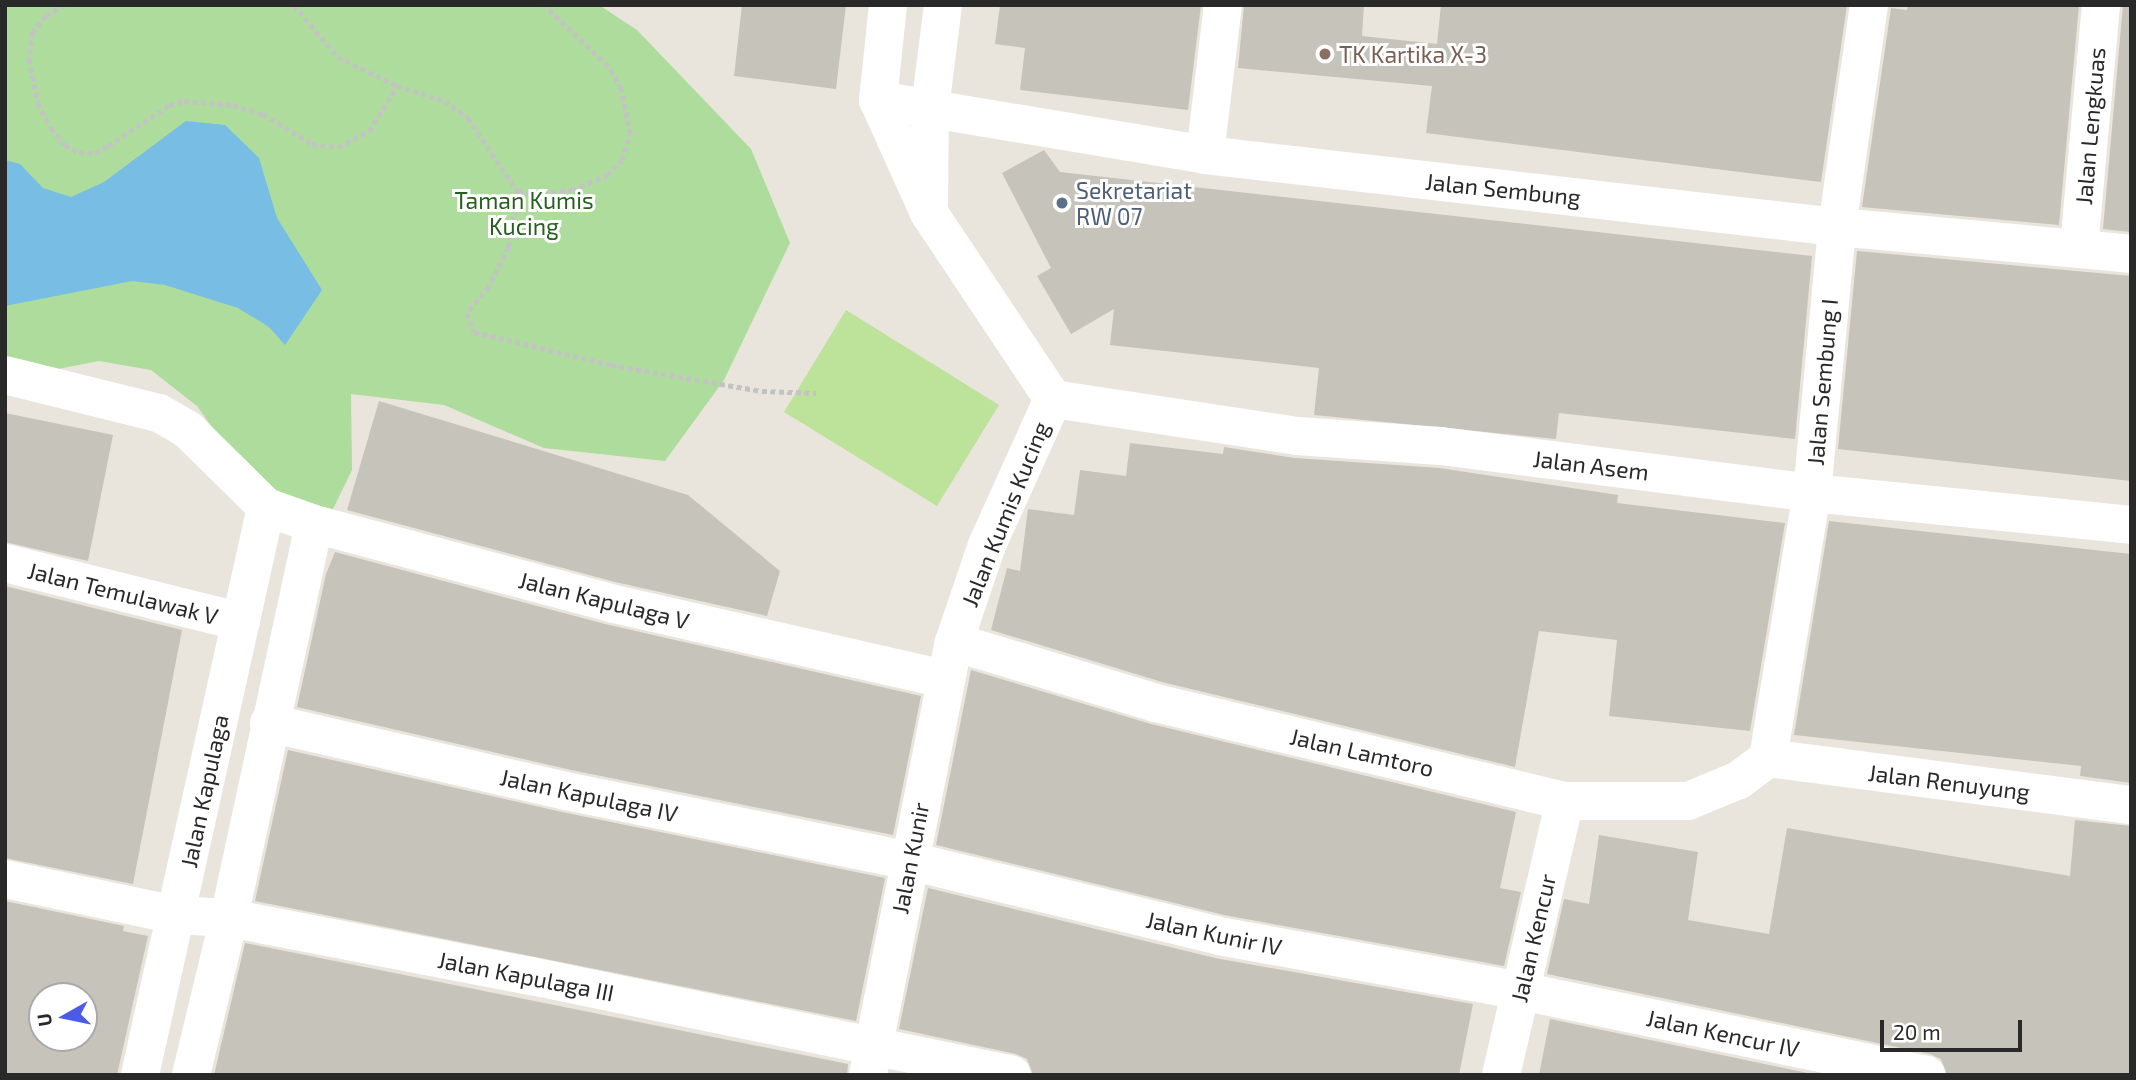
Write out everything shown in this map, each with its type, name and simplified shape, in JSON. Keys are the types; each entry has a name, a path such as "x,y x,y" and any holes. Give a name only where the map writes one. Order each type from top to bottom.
{"street":[{"path":"878,100 888,5"},
{"path":"929,213 930,108 943,5"},
{"path":"1205,155 1223,5"},
{"name":"Jalan Sembung I","path":"1768,758 1812,493 1837,227 1869,5"},
{"name":"Jalan Lengkuas","path":"2079,247 2101,5"},
{"name":"Jalan Sembung","path":"878,100 1205,155 1837,227 2079,247 2131,254"},
{"name":"Jalan Kumis Kucing","path":"878,100 929,213 1053,400 987,545 954,642"},
{"path":"5,375 159,413 188,430 266,507"},
{"name":"Jalan Asem","path":"1053,400 1297,436 1441,446 1812,493 2131,525"},
{"name":"Jalan Kapulaga V","path":"266,507 314,524 610,603 945,679"},
{"name":"Jalan Kapulaga","path":"139,1075 266,507"},
{"path":"191,1075 229,918 314,524"},
{"name":"Jalan Temulawak V","path":"5,563 241,622"},
{"name":"Jalan Kunir","path":"871,1060 954,642"},
{"name":"Jalan Lamtoro","path":"954,642 1156,703 1565,801 1688,801 1728,785 1768,758"},
{"name":"Jalan Kapulaga IV","path":"269,723 566,792 910,861"},
{"name":"Jalan Renuyung","path":"1768,758 2131,805"},
{"name":"Jalan Kencur","path":"1501,1075 1565,801"},
{"name":"Jalan Kunir IV","path":"910,861 1219,936 1521,991"},
{"name":"Jalan Kapulaga III","path":"5,879 176,915 229,918 871,1060 1012,1075"},
{"name":"Jalan Kencur IV","path":"1521,991 1926,1075"}],"path":[{"path":"65,5 46,16 33,32 29,59 38,103 51,128 65,145 79,152 94,153 169,105 184,101 233,105 263,114 312,144 338,147 369,131 397,86"},
{"path":"294,5 338,57 397,86 445,101 468,118 518,192 509,247 489,287 467,313 474,332 639,370 762,391 816,393"},
{"path":"518,192 591,185 622,160 629,134 621,89 608,66 543,5"}],"green space":[{"name":"Taman Kumis Kucing","path":"5,5 599,5 637,30 751,149 790,243 724,380 665,461 544,448 444,405 351,394 352,470 333,509 261,496 197,406 151,370 99,361 22,376 5,366"},
{"path":"846,310 999,405 937,506 784,412"}],"water":[{"path":"186,121 225,125 259,158 277,218 322,290 285,345 269,327 238,308 165,285 132,281 5,306 5,160 20,164 43,188 71,197 104,182"}],"building":[{"path":"742,5 846,5 836,89 734,76"},
{"path":"1000,5 1201,5 1188,110 1020,90 1025,48 995,44"},
{"path":"1244,5 1364,5 1362,36 1437,44 1441,5 1847,5 1821,182 1426,133 1432,86 1238,68"},
{"path":"1908,5 2079,5 2059,225 1862,207 1891,8 1907,10"},
{"path":"2123,5 2131,5 2131,232 2103,229"},
{"path":"1044,150 1060,172 1812,256 1795,439 1559,413 1556,439 1314,415 1319,368 1110,345 1114,309 1071,334 1037,276 1051,268 1002,173"},
{"path":"1857,251 2131,276 2131,481 1838,449"},
{"path":"379,401 688,495 780,571 767,616 615,582 347,510"},
{"path":"5,413 113,435 88,561 5,542"},
{"path":"1130,443 1223,454 1224,447 1295,458 1439,468 1618,495 1617,503 1785,523 1750,731 1609,716 1617,640 1539,631 1515,767 1162,682 991,630 1007,568 1020,571 1028,509 1074,515 1080,470 1126,476"},
{"path":"1829,521 2131,554 2131,783 2080,776 2081,766 1794,735"},
{"path":"335,552 605,624 921,696 893,835 571,770 297,707 326,574"},
{"path":"5,586 182,630 133,884 5,858"},
{"path":"971,670 1151,724 1516,812 1500,888 1521,892 1504,966 1224,915 936,845"},
{"path":"288,750 562,812 885,878 856,1021 255,901"},
{"path":"2075,820 2131,826 2131,1075 1947,1075 1941,1059 1930,1054 1547,974 1564,899 1589,904 1599,835 1698,852 1688,920 1769,934 1787,828 2070,876"},
{"path":"928,888 1215,958 1473,1004 1459,1075 1033,1075 1027,1059 1016,1054 899,1029"},
{"path":"5,901 124,926 123,931 148,936 117,1075 5,1075"},
{"path":"245,943 848,1064 847,1075 214,1075"},
{"path":"1550,1019 1817,1075 1539,1075"}],"place":[{"name":"TK Kartika X-3","path":"1325,54"},
{"name":"Sekretariat RW 07","path":"1062,203"}]}
